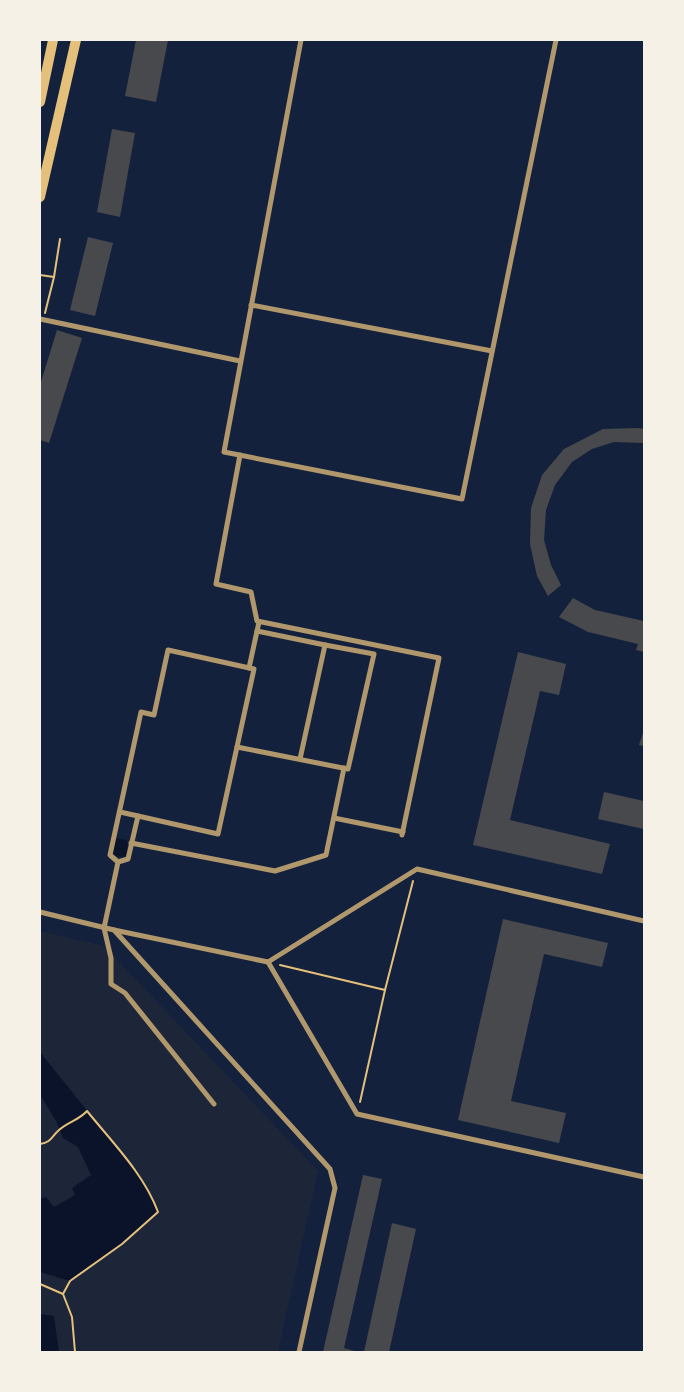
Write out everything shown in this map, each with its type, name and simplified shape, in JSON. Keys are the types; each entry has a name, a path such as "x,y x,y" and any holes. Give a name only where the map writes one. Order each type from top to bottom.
{"main road":[{"path":"40,102 53,40"},
{"path":"40,197 76,40"}],"street":[{"path":"300,40 224,452 462,498 556,40"},
{"path":"251,305 492,351"},
{"path":"42,319 240,361"},
{"path":"240,455 216,584 251,592 257,622 439,658 402,834 334,818"},
{"path":"249,668 259,622"},
{"path":"237,747 348,769 374,654 257,631"},
{"path":"300,759 325,645"},
{"path":"118,862 110,855 141,712 154,715 168,650 254,669 218,834 120,812"},
{"path":"132,843 275,871 326,855 344,768"},
{"path":"118,862 128,859 138,816"},
{"path":"118,862 104,928 111,958 111,984 125,993 214,1104"},
{"path":"40,912 104,928 268,962 417,868 644,921"},
{"path":"114,930 330,1169 336,1188 299,1352"},
{"path":"268,962 357,1114 644,1177"}],"path":[{"path":"42,319 54,277 60,239"},
{"path":"40,275 54,277"},
{"path":"357,1114 385,990 417,868"},
{"path":"268,962 385,990"},
{"path":"40,1144 48,1143 60,1129 83,1116 88,1111 133,1168 153,1198 158,1212 122,1244 70,1281 63,1294"},
{"path":"40,1284 63,1294 72,1317 75,1352"}],"shaded area":[{"path":"117,838 126,840 128,843 126,855 122,857 114,856 112,853 114,840"},
{"path":"40,931 104,946 318,1171 278,1352 40,1352"},
{"path":"40,1052 133,1168 153,1198 158,1212 122,1244 70,1281 40,1272 40,1199 46,1197 54,1207 75,1195 72,1188 91,1175 78,1147 63,1138 57,1123 42,1098 40,1098"},
{"path":"40,1314 54,1316 59,1352 40,1352"}],"building":[{"path":"136,40 168,40 156,102 125,96"},
{"path":"112,129 135,133 120,217 97,212"},
{"path":"88,237 113,243 95,316 70,310"},
{"path":"57,330 82,338 49,443 40,440 40,385"},
{"path":"603,429 644,429 644,443 614,442 592,449 572,462 555,485 546,510 544,540 551,565 561,585 548,596 537,576 530,544 531,508 542,475 564,449"},
{"path":"573,598 595,610 644,621 644,652 636,650 638,644 588,632 559,617"},
{"path":"518,652 566,664 559,695 540,691 510,820 610,844 602,874 473,845"},
{"path":"644,730 644,746 639,745"},
{"path":"604,792 644,801 644,829 598,819"},
{"path":"503,919 608,943 602,967 544,954 511,1101 566,1113 559,1143 458,1120"},
{"path":"363,1175 382,1179 344,1348 358,1352 323,1352"},
{"path":"392,1223 416,1229 389,1352 364,1352"}]}
